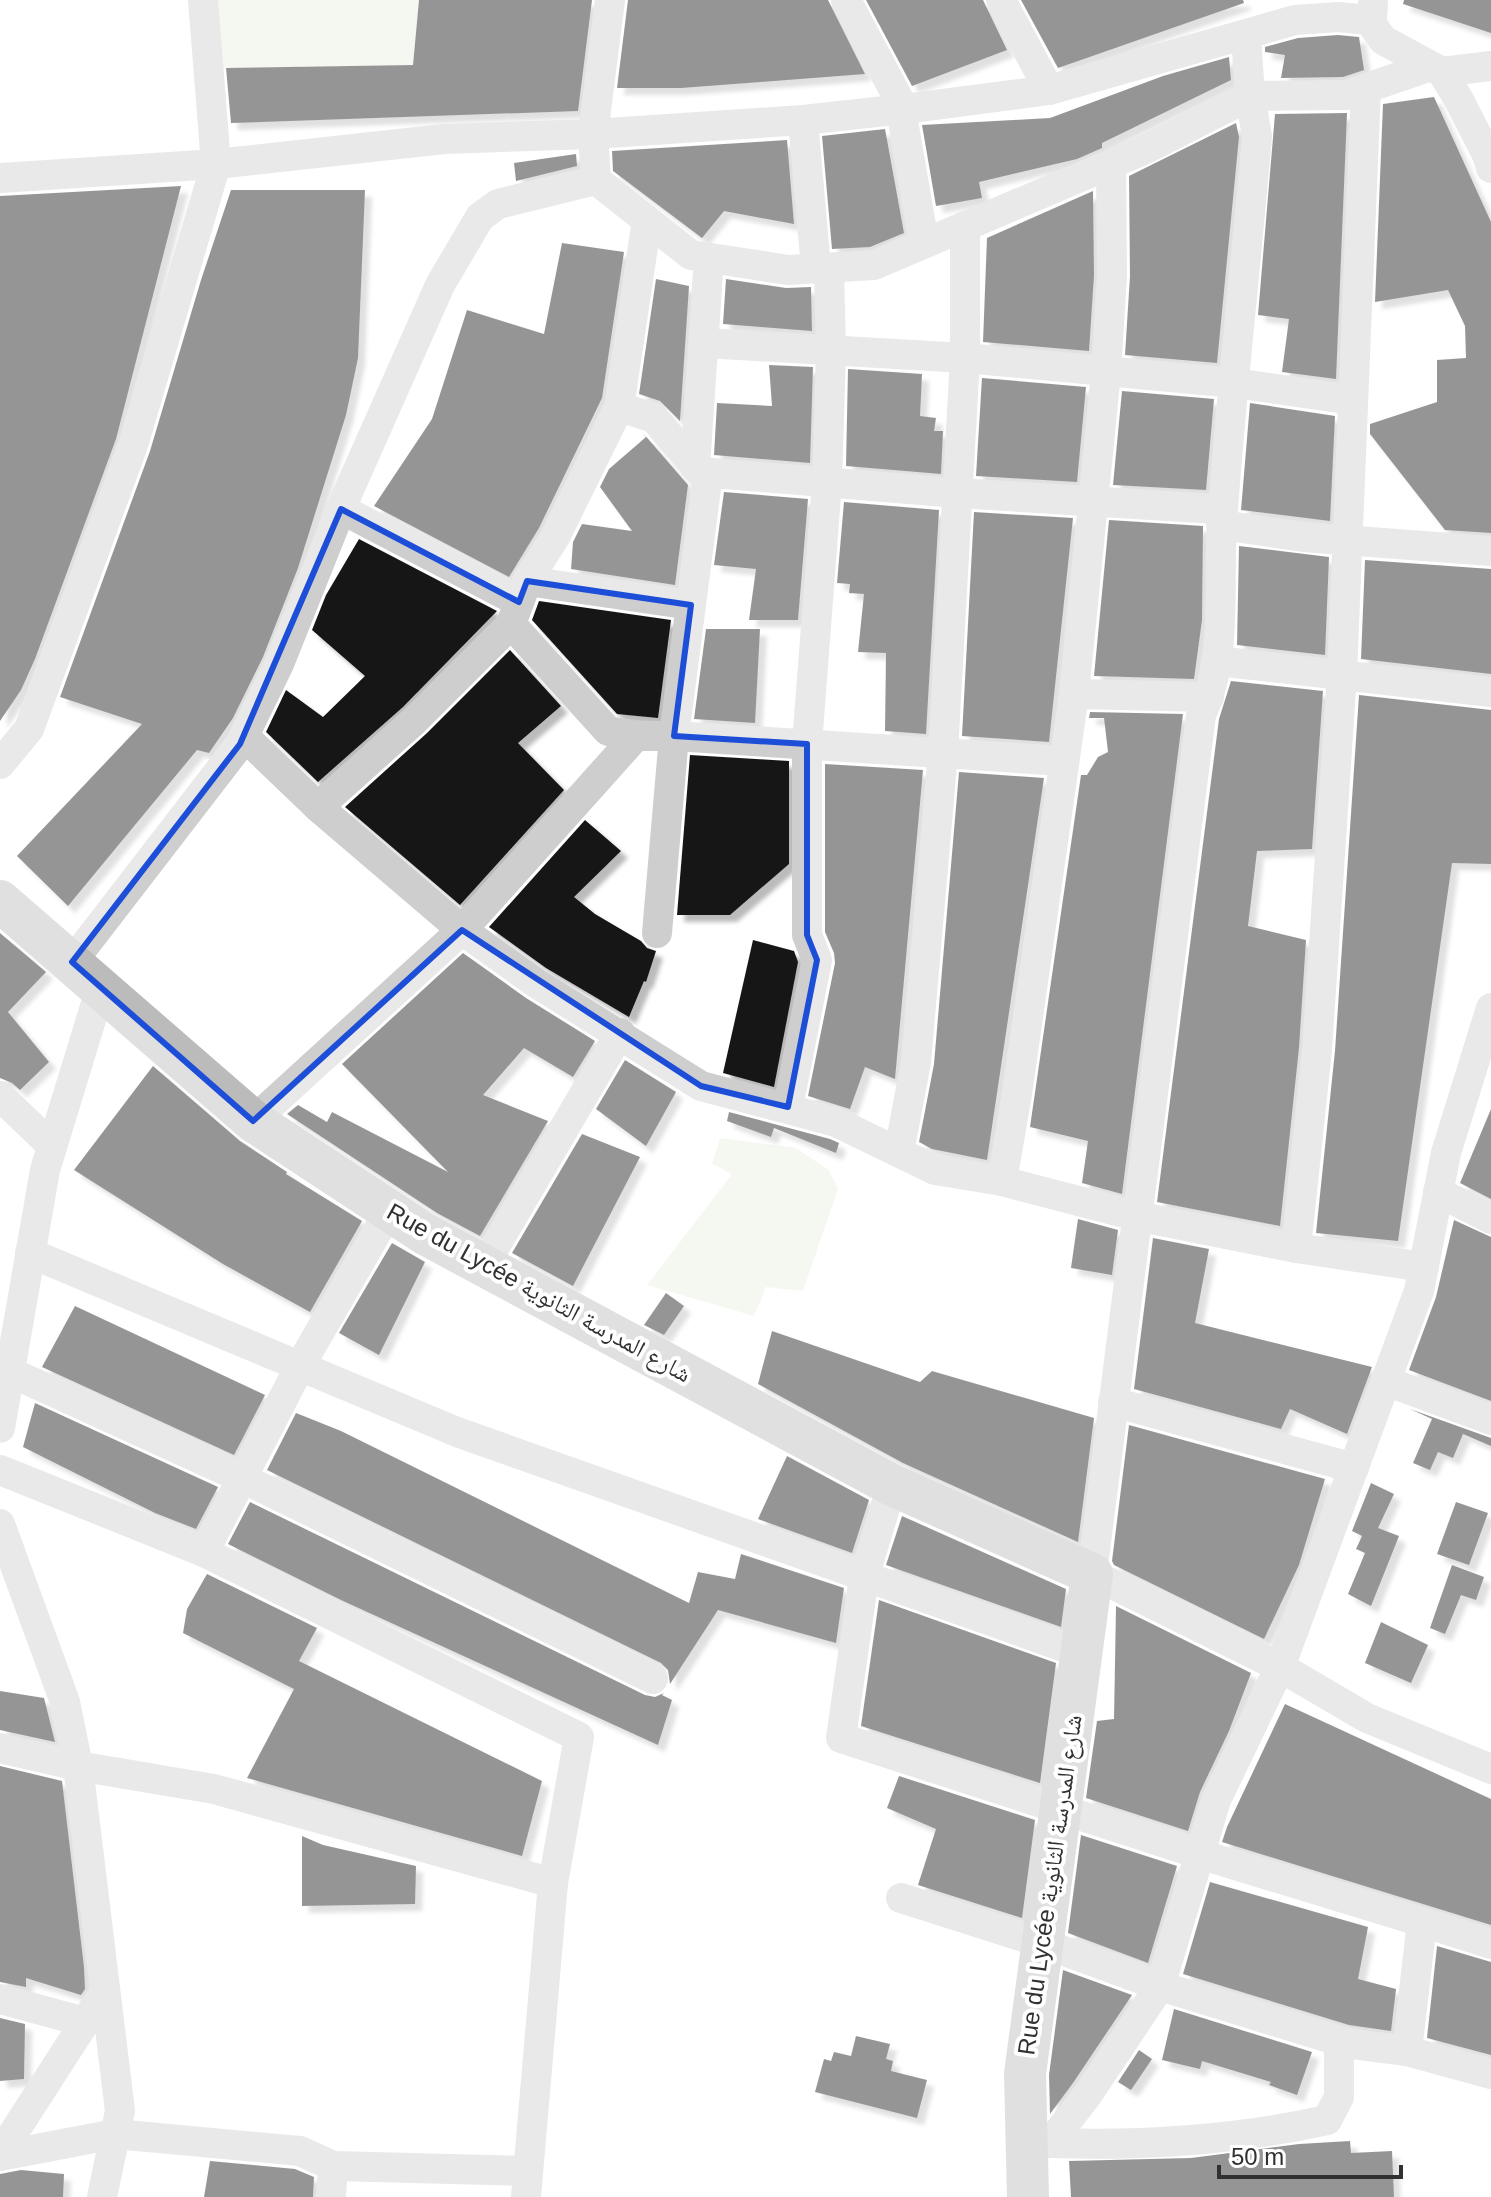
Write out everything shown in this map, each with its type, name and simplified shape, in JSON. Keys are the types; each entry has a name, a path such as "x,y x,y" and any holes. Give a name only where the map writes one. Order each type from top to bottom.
{"street":[{"path":"0,764 29,729 133,445 216,164 203,0"},
{"path":"610,0 593,134 596,180 691,255 788,270 874,265 1111,164 1250,96 1346,95 1435,69 1491,66"},
{"path":"846,0 902,109 924,243"},
{"path":"1001,0 1049,90"},
{"path":"0,178 216,164 444,139 593,134 803,120 902,109 1049,90 1295,20 1371,13 1383,40 1435,69 1459,100 1491,168"},
{"path":"1092,1574 1201,715 1209,697 1217,661 1222,525 1257,136 1250,96 1246,35"},
{"path":"1296,1248 1317,1050 1342,674 1366,88"},
{"path":"1459,100 1491,109"},
{"path":"788,1107 817,960 807,935 807,744 827,482 831,352 803,120"},
{"path":"1002,1181 1074,694 1106,372 1112,275 1111,164"},
{"path":"0,1428 45,1170 86,975 244,736 279,664 341,509 440,285 480,217 498,204 596,180"},
{"path":"318,807 415,720 519,602 619,407 647,220"},
{"path":"899,1152 916,1062 943,753 965,358 965,226"},
{"path":"657,933 702,470 709,258"},
{"path":"704,343 965,358 1235,383 1353,400"},
{"path":"619,407 654,418 702,470 957,493 1216,509 1222,525"},
{"path":"341,509 519,602 691,605"},
{"path":"1222,525 1347,541 1491,551"},
{"path":"519,602 608,731 636,736 1064,761"},
{"path":"1217,661 1491,692"},
{"path":"1074,694 1209,697"},
{"path":"244,736 318,807 462,930 536,983 701,1086 836,1122 935,1170 1002,1181 1136,1216 1296,1248 1424,1267"},
{"path":"253,1121 462,930 636,736"},
{"name":"Rue du Lycée شارع المدرسة الثانوية","path":"0,901 253,1121 425,1234 892,1485 1092,1574 1280,1667 1367,1718 1491,1769"},
{"path":"1038,2145 1088,2094 1160,1986 1216,1800 1280,1667 1419,1291 1446,1153 1481,1078 1491,1008"},
{"path":"483,1267 620,1033"},
{"path":"0,1096 52,1146"},
{"path":"1438,1192 1491,1219"},
{"path":"204,1552 300,1366 389,1211"},
{"path":"30,1253 457,1432 1081,1653"},
{"path":"10,1372 242,1478 653,1679"},
{"path":"1386,1381 1491,1420"},
{"path":"1113,1402 1354,1468"},
{"path":"0,1470 204,1552 579,1737 553,1883 527,2184 333,2166 300,2151 115,2134 0,2155"},
{"path":"892,1485 864,1577 841,1738 1199,1854 1491,1944"},
{"path":"3,1547 65,1702 78,1766 120,2111 102,2197"},
{"name":"Rue du Lycée شارع المدرسة الثانوية","path":"1028,2197 1038,2145 1025,2074 1092,1574"},
{"path":"0,1748 78,1766 214,1789 553,1883"},
{"path":"901,1898 1042,1943 1160,1986 1345,2043 1407,2051 1491,2074"},
{"path":"1407,2051 1422,1922"},
{"path":"0,2155 105,1991"},
{"path":"0,1999 85,2022"},
{"path":"1038,2145 1110,2145 1190,2139 1280,2131 1327,2120 1339,2097 1339,2050 1345,2043"},
{"path":"331,2197 333,2166"}],"highlighted area":[{"path":"341,509 519,602 527,581 691,605 674,736 807,744 807,935 817,960 788,1107 701,1086 462,930 253,1121 72,962 240,744"}],"green space":[{"path":"216,0 419,0 413,65 223,68"},
{"path":"720,1138 796,1148 829,1170 838,1189 803,1291 766,1287 754,1316 647,1285 732,1174 712,1164"}],"building":[{"path":"419,0 592,0 578,111 231,123 226,68 413,65"},
{"path":"628,0 828,0 865,74 681,88 617,88"},
{"path":"866,0 983,0 1007,50 912,86"},
{"path":"1021,0 1243,0 1244,3 1058,68"},
{"path":"1404,0 1491,0 1491,33 1403,4"},
{"path":"1359,37 1364,70 1343,77 1281,78 1285,55 1265,52 1265,47 1298,38"},
{"path":"1229,57 1231,80 1102,143 1102,148 1077,159 979,182 982,198 936,206 922,125 1050,118 1163,76"},
{"path":"1434,97 1491,222 1491,533 1445,530 1370,434 1370,424 1437,402 1437,360 1466,358 1465,326 1448,290 1375,302 1383,104"},
{"path":"1347,113 1336,379 1282,372 1289,319 1258,315 1275,114"},
{"path":"1236,123 1239,137 1217,363 1125,355 1130,276 1129,176"},
{"path":"885,129 904,233 870,247 832,249 822,136"},
{"path":"787,140 794,224 724,211 702,238 613,171 612,151"},
{"path":"576,154 577,166 516,181 514,163"},
{"path":"181,186 116,439 35,659 21,690 0,721 0,196"},
{"path":"231,190 365,190 358,358 346,415 298,568 263,657 233,718 209,753 197,750 68,906 17,856 142,724 60,697 150,451"},
{"path":"1093,191 1094,275 1089,351 983,342 987,238"},
{"path":"562,243 624,252 602,398 539,528 509,577 374,506 432,419 467,310 544,334"},
{"path":"656,279 689,286 680,421 660,401 639,394"},
{"path":"726,279 786,288 811,287 812,331 723,324"},
{"path":"769,365 813,367 810,463 714,455 717,403 772,406"},
{"path":"848,369 922,374 920,416 936,418 934,431 943,431 941,474 846,466"},
{"path":"982,378 1086,387 1077,482 976,476"},
{"path":"1122,391 1214,399 1206,490 1113,485"},
{"path":"1250,403 1335,416 1330,521 1241,510"},
{"path":"643,433 688,485 675,585 571,569 573,542 582,524 632,531 600,487 609,469 646,437"},
{"path":"724,492 808,499 798,620 749,620 756,569 714,565"},
{"path":"844,502 939,510 926,734 885,731 886,653 858,652 864,594 849,593 850,584 837,583"},
{"path":"974,512 1073,518 1049,742 962,736"},
{"path":"1109,520 1203,526 1202,620 1194,679 1094,676"},
{"path":"359,539 497,611 403,707 318,782 266,732 286,690 323,717 365,676 312,630 326,595"},
{"path":"1239,546 1329,557 1325,655 1237,645"},
{"path":"1365,560 1491,569 1491,674 1361,659"},
{"path":"539,601 671,620 658,718 617,714 532,620"},
{"path":"706,629 760,629 755,723 694,719"},
{"path":"510,650 561,706 518,743 564,790 460,905 345,807 427,733"},
{"path":"1231,681 1323,691 1312,849 1257,851 1248,926 1306,940 1299,1048 1280,1226 1157,1202 1219,719"},
{"path":"1359,695 1491,710 1491,864 1452,863 1398,1241 1316,1233 1335,1051"},
{"path":"1090,712 1183,714 1122,1194 1082,1183 1088,1141 1030,1127 1081,775 1087,775 1098,757 1108,752 1104,718 1089,718"},
{"path":"690,755 789,761 789,864 730,915 677,915"},
{"path":"825,764 923,770 895,1079 865,1067 850,1109 808,1096 835,963 825,932"},
{"path":"959,772 1044,778 987,1160 932,1149 919,1142 934,1064"},
{"path":"585,820 621,851 574,897 595,914 656,951 646,982 629,1017 546,968 489,927"},
{"path":"0,933 46,972 8,1012 49,1062 20,1090 0,1078"},
{"path":"753,940 794,951 798,962 774,1087 723,1073"},
{"path":"463,953 526,998 595,1041 573,1077 524,1048 483,1095 548,1121 480,1236 437,1213 287,1114 298,1105 327,1122 332,1112 448,1172 342,1064"},
{"path":"625,1060 676,1092 646,1146 596,1109"},
{"path":"153,1066 240,1141 362,1221 310,1312 223,1264 74,1170"},
{"path":"1491,1109 1491,1199 1460,1183"},
{"path":"729,1112 830,1139 839,1143 836,1153 774,1128 771,1137 727,1121"},
{"path":"582,1134 640,1157 573,1286 512,1253"},
{"path":"1078,1219 1118,1230 1112,1275 1071,1268"},
{"path":"1454,1220 1491,1237 1491,1401 1409,1370 1436,1297"},
{"path":"1153,1238 1209,1249 1195,1323 1372,1367 1347,1434 1290,1409 1281,1429 1134,1389"},
{"path":"392,1243 425,1262 379,1355 339,1333"},
{"path":"666,1293 684,1306 664,1335 644,1325"},
{"path":"75,1306 265,1395 234,1455 42,1367"},
{"path":"772,1331 920,1382 932,1371 1094,1418 1078,1542 903,1463 758,1384"},
{"path":"35,1403 218,1487 196,1529 155,1513 23,1447"},
{"path":"1410,1409 1491,1438 1491,1446 1463,1434 1453,1458 1438,1452 1430,1470 1413,1463 1432,1419"},
{"path":"296,1413 341,1431 689,1603 698,1572 735,1579 741,1554 844,1588 836,1643 718,1610 670,1684 668,1670 661,1663 267,1470"},
{"path":"1129,1425 1325,1479 1299,1565 1264,1639 1114,1565 1112,1561"},
{"path":"787,1456 869,1500 852,1553 758,1519"},
{"path":"1371,1483 1394,1494 1378,1528 1399,1536 1371,1606 1348,1594 1365,1553 1356,1549 1362,1536 1352,1531"},
{"path":"250,1502 645,1695 655,1697 664,1693 662,1695 672,1700 658,1745 341,1600 228,1544"},
{"path":"1456,1502 1488,1513 1469,1565 1437,1554"},
{"path":"902,1516 1066,1589 1061,1627 886,1565"},
{"path":"1452,1565 1484,1577 1476,1600 1461,1595 1445,1634 1430,1628"},
{"path":"207,1574 317,1628 299,1661 542,1781 522,1856 247,1778 294,1689 183,1633 187,1609"},
{"path":"879,1600 1056,1663 1040,1783 861,1726"},
{"path":"1116,1606 1251,1673 1229,1731 1200,1792 1188,1831 1086,1798 1097,1721 1114,1719"},
{"path":"1381,1622 1428,1645 1411,1683 1365,1663"},
{"path":"0,1691 44,1698 55,1742 0,1730"},
{"path":"1285,1704 1491,1799 1491,1925 1222,1842"},
{"path":"0,1766 62,1781 84,1967 85,1989 81,1995 26,1978 26,1987 0,1982"},
{"path":"899,1776 1035,1820 1022,1918 918,1885 936,1829 887,1808"},
{"path":"1081,1835 1177,1866 1148,1963 1068,1933"},
{"path":"302,1836 323,1845 416,1866 415,1904 302,1906"},
{"path":"1210,1882 1368,1927 1358,1979 1396,1989 1391,2031 1349,2025 1183,1974"},
{"path":"1437,1946 1491,1962 1491,2055 1427,2038"},
{"path":"1063,1970 1132,1995 1050,2114 1049,2075"},
{"path":"1174,2009 1312,2052 1297,2095 1269,2085 1271,2082 1202,2061 1200,2069 1162,2060"},
{"path":"0,2018 25,2024 24,2079 0,2081"},
{"path":"856,2036 890,2044 886,2059 893,2061 891,2071 927,2080 917,2118 815,2092 824,2059 831,2061 834,2052 851,2056"},
{"path":"1139,2050 1152,2059 1131,2090 1118,2082"},
{"path":"1350,2141 1351,2153 1392,2151 1394,2197 1071,2197 1069,2161 1191,2158 1299,2144"},
{"path":"210,2161 295,2169 314,2177 313,2197 204,2197"},
{"path":"21,2170 64,2174 63,2197 0,2197 0,2174"}]}
